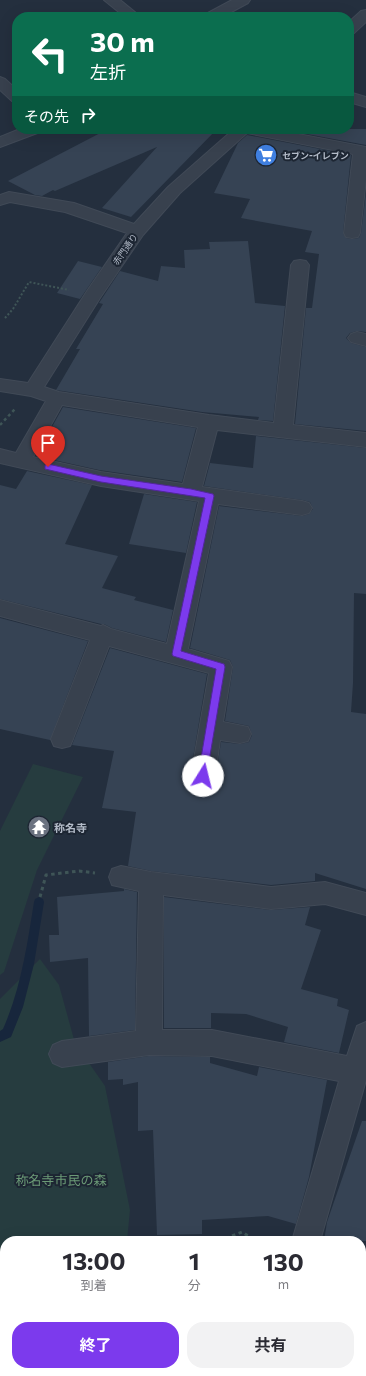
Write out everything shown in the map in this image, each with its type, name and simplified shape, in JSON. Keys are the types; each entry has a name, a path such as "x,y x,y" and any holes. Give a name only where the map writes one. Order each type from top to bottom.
{"street":[{"path":"111,0 127,12"},
{"path":"221,12 244,0"},
{"path":"354,25 366,14"},
{"path":"0,82 12,93"},
{"path":"354,98 366,102"},
{"path":"0,142 21,134"},
{"name":"赤門通り","path":"33,390 93,294 138,231 174,190 237,134"},
{"path":"274,134 363,151 352,233"},
{"path":"0,200 9,197 68,207 138,231"},
{"path":"283,430 300,265"},
{"path":"0,385 33,390 57,398 209,422 366,440"},
{"path":"21,461 57,398"},
{"path":"176,654 200,494 209,422"},
{"path":"0,456 101,479 302,508"},
{"path":"0,608 103,634 221,667 203,776"},
{"path":"62,739 103,634"},
{"path":"211,729 240,734"},
{"path":"121,877 151,883 270,898 325,893 366,904"},
{"path":"149,1042 151,883"},
{"path":"307,1236 366,1035"},
{"path":"62,1054 149,1042 212,1043 355,1071"}],"path":[{"path":"5,318 13,309 29,282 93,294"},
{"path":"40,896 46,876 80,871 121,877"},
{"path":"232,1236 242,1232 248,1236"}],"green space":[{"path":"33,764 83,777 37,870 4,972 0,975 0,831"},
{"name":"称名寺市民の森","path":"40,959 59,985 75,1043 105,1086 130,1210 127,1236 0,1236 0,999"}],"building":[{"path":"354,129 366,129 366,145 307,134 354,134"},
{"path":"98,134 212,134 131,217 102,208 157,147 55,191 53,190 42,196 35,195 8,181"},
{"path":"247,135 351,155 343,233 346,238 359,238 361,233 366,193 366,332 357,331 350,333 346,338 351,343 366,347 366,431 295,424 306,308 312,308 319,254 305,252 312,231 241,218 250,199 214,193 238,143"},
{"path":"248,241 255,303 285,306 273,421 258,420 259,417 202,412 56,390 80,349 76,349 103,304 99,303 120,271 158,281 161,266 185,268 184,250 210,249 209,242"},
{"path":"78,261 102,267 80,299 57,293"},
{"path":"63,407 196,428 182,482 99,470 36,456"},
{"path":"256,436 366,448 366,594 354,593 353,683 351,712 366,714 366,889 315,873 315,881 271,885 151,871 128,866 136,812 102,808 114,751 72,745 110,648 207,674 190,776 194,784 204,787 212,784 216,776 221,742 240,744 249,742 252,735 249,726 225,721 233,667 230,660 190,648 219,506 302,516 309,514 313,509 310,502 302,500 204,486 210,463 253,468"},
{"path":"27,471 92,485 65,544 118,556 102,588 136,597 134,600 173,610 166,642 112,628 104,624 0,599 0,485 16,489"},
{"path":"144,494 197,502 186,553 129,544"},
{"path":"0,618 88,641 50,740 0,729"},
{"path":"124,889 137,892 135,1030 89,1036 88,958 50,962 49,935 59,935 57,897 124,891"},
{"path":"164,897 271,910 310,907 305,925 321,930 301,989 338,999 337,1006 349,1010 339,1053 284,1042 288,1027 246,1014 211,1013 211,1028 164,1028"},
{"path":"149,1056 210,1057 210,1063 257,1076 259,1067 327,1080 309,1177 296,1224 268,1216 202,1220 202,1234 157,1235 153,1130 138,1131 138,1082 123,1085 123,1079 108,1080 108,1062"},
{"path":"362,1121 366,1121 366,1236 325,1236 327,1222"}],"waterway":[{"path":"0,1037 7,1033 18,1007 29,964 39,902"}],"place":[{"name":"セブン-イレブン","path":"266,155"},
{"name":"称名寺","path":"39,827"}],"route":[{"path":"48,467 101,479 210,496 176,654 221,667 203,776"}]}
